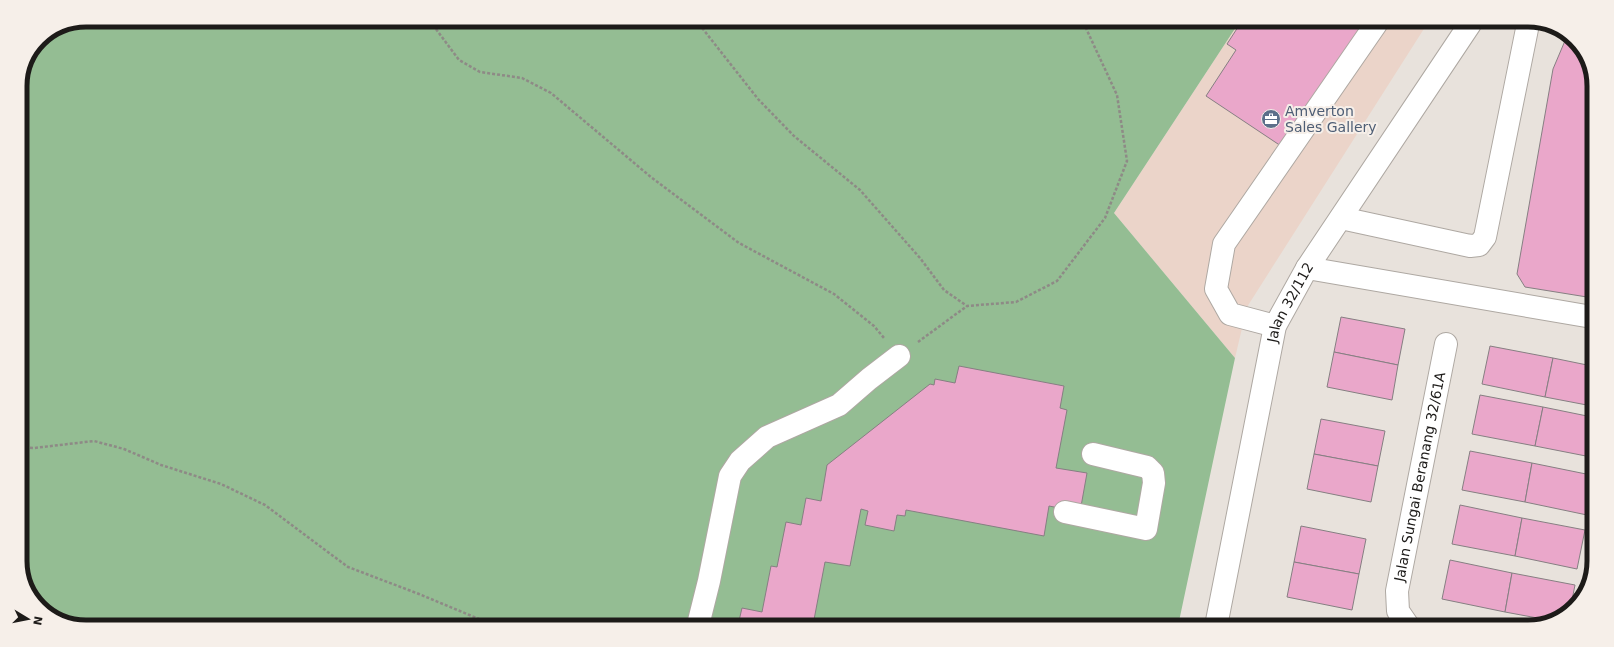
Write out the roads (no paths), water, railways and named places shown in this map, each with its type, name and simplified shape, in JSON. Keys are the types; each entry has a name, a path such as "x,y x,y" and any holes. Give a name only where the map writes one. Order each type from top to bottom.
{"street":[{"path":"1275,326 1230,314 1216,289 1224,244 1374,27"},
{"name":"Jalan 32/112","path":"1217,620 1275,326 1307,268 1342,218 1468,27"},
{"path":"1342,218 1470,246 1479,245 1485,237 1527,27"},
{"path":"1307,268 1587,316"},
{"name":"Jalan Sungai Beranang 32/61A","path":"1403,619 1397,591 1446,344"},
{"path":"699,620 709,581 730,476 740,460 767,437 840,405 898,356"},
{"path":"1065,512 1146,529 1154,483 1153,473 1147,467 1093,454"}],"place":[{"name":"Amverton Sales Gallery","path":"1271,119"}]}
